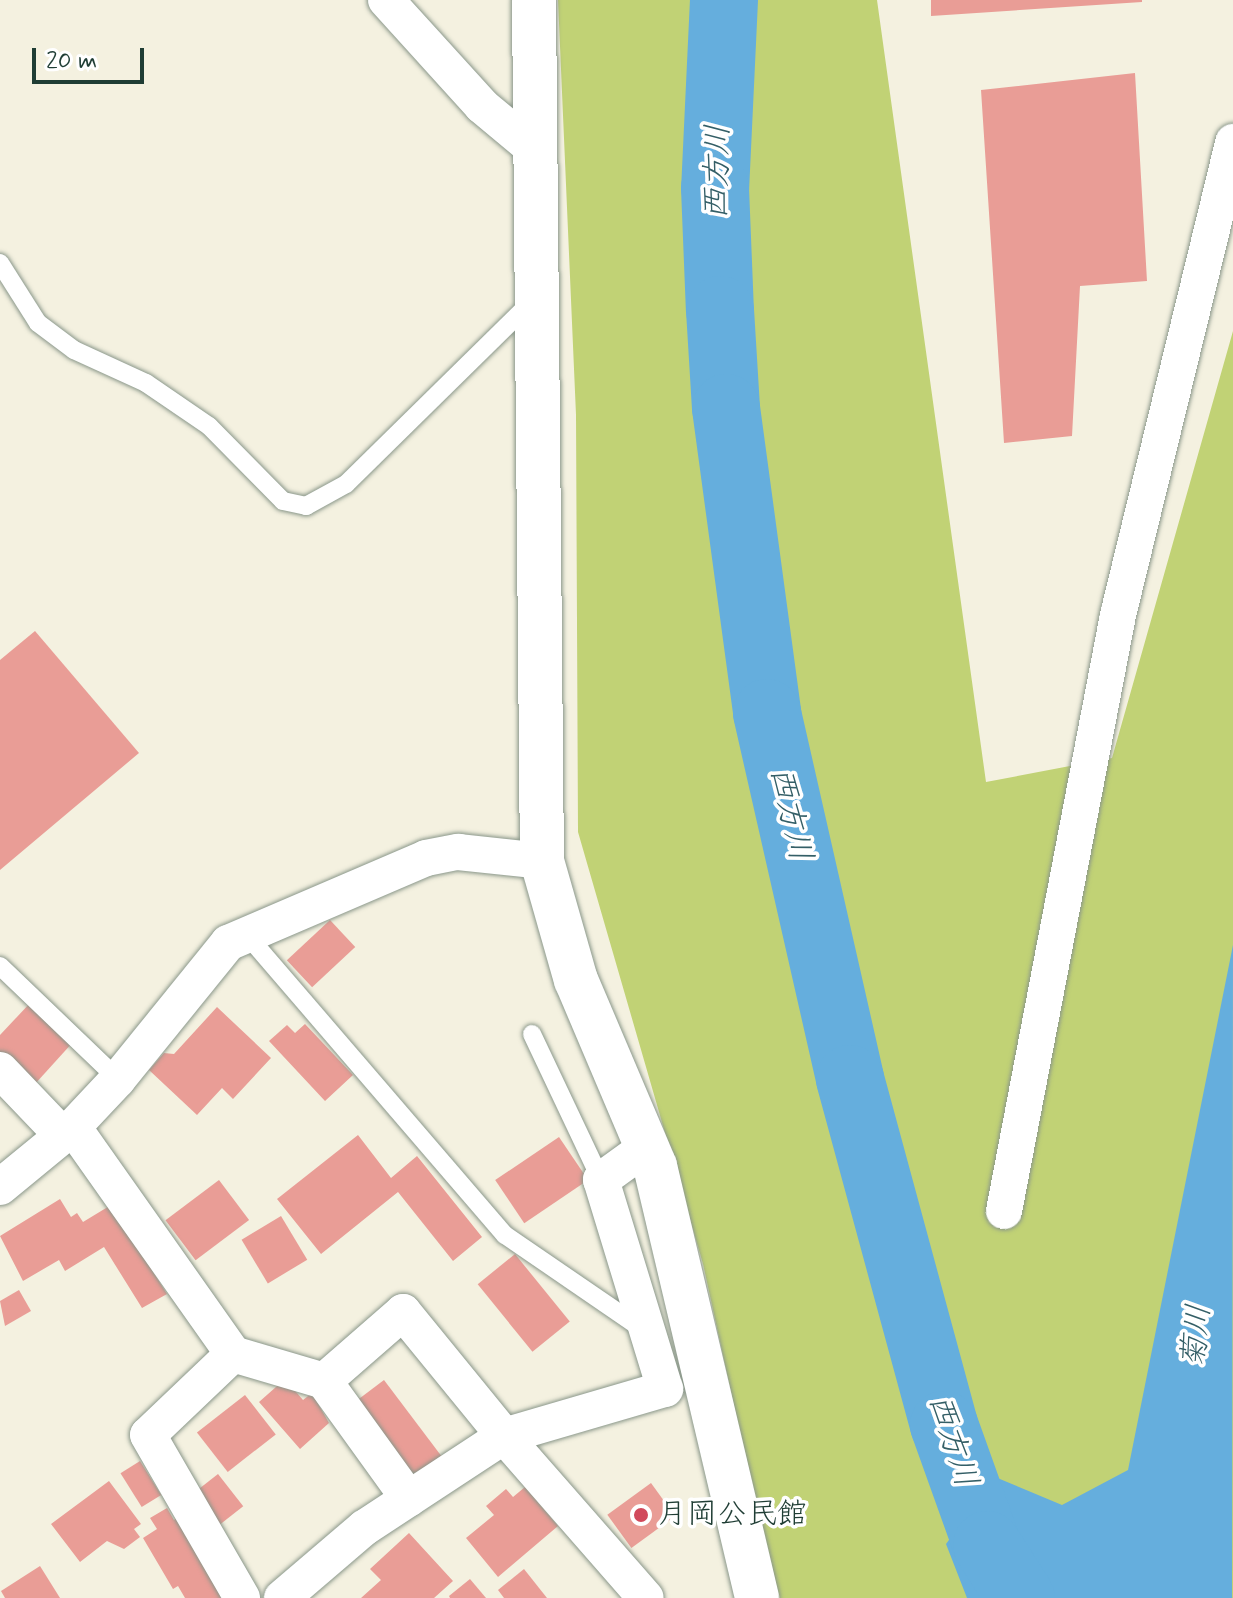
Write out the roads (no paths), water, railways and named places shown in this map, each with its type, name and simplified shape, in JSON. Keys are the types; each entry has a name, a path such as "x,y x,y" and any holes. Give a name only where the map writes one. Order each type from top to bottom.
{"street":[{"path":"386,0 482,106 535,150"},
{"path":"534,0 542,861 576,980 648,1146 704,1360 757,1598"},
{"path":"1004,1211 1118,615 1233,142"},
{"path":"0,1187 68,1131 118,1079 228,943 426,858 458,852 542,861"},
{"path":"0,1070 68,1131 233,1354 324,1381 409,1499"},
{"path":"282,1598 301,1577 409,1499 504,1436 665,1389 601,1180 648,1146"},
{"path":"324,1381 403,1312 504,1436 646,1598"},
{"path":"233,1354 148,1435 242,1598"}],"lane":[{"path":"0,263 38,323 74,350 146,383 209,426 283,501 306,506 346,484 536,297"},
{"path":"246,934 505,1235 648,1333"},
{"path":"0,966 118,1079"},
{"path":"532,1034 601,1180"}],"water":[{"name":"菊川","path":"1233,945 1232,1598 967,1598 946,1544 995,1477 1062,1505 1128,1470"}],"waterway":[{"name":"西方川","path":"724,0 715,188 720,310 726,408 767,713 850,1079 944,1425 987,1545 1021,1598"}],"place":[{"name":"月岡公民館","path":"641,1515"}]}
